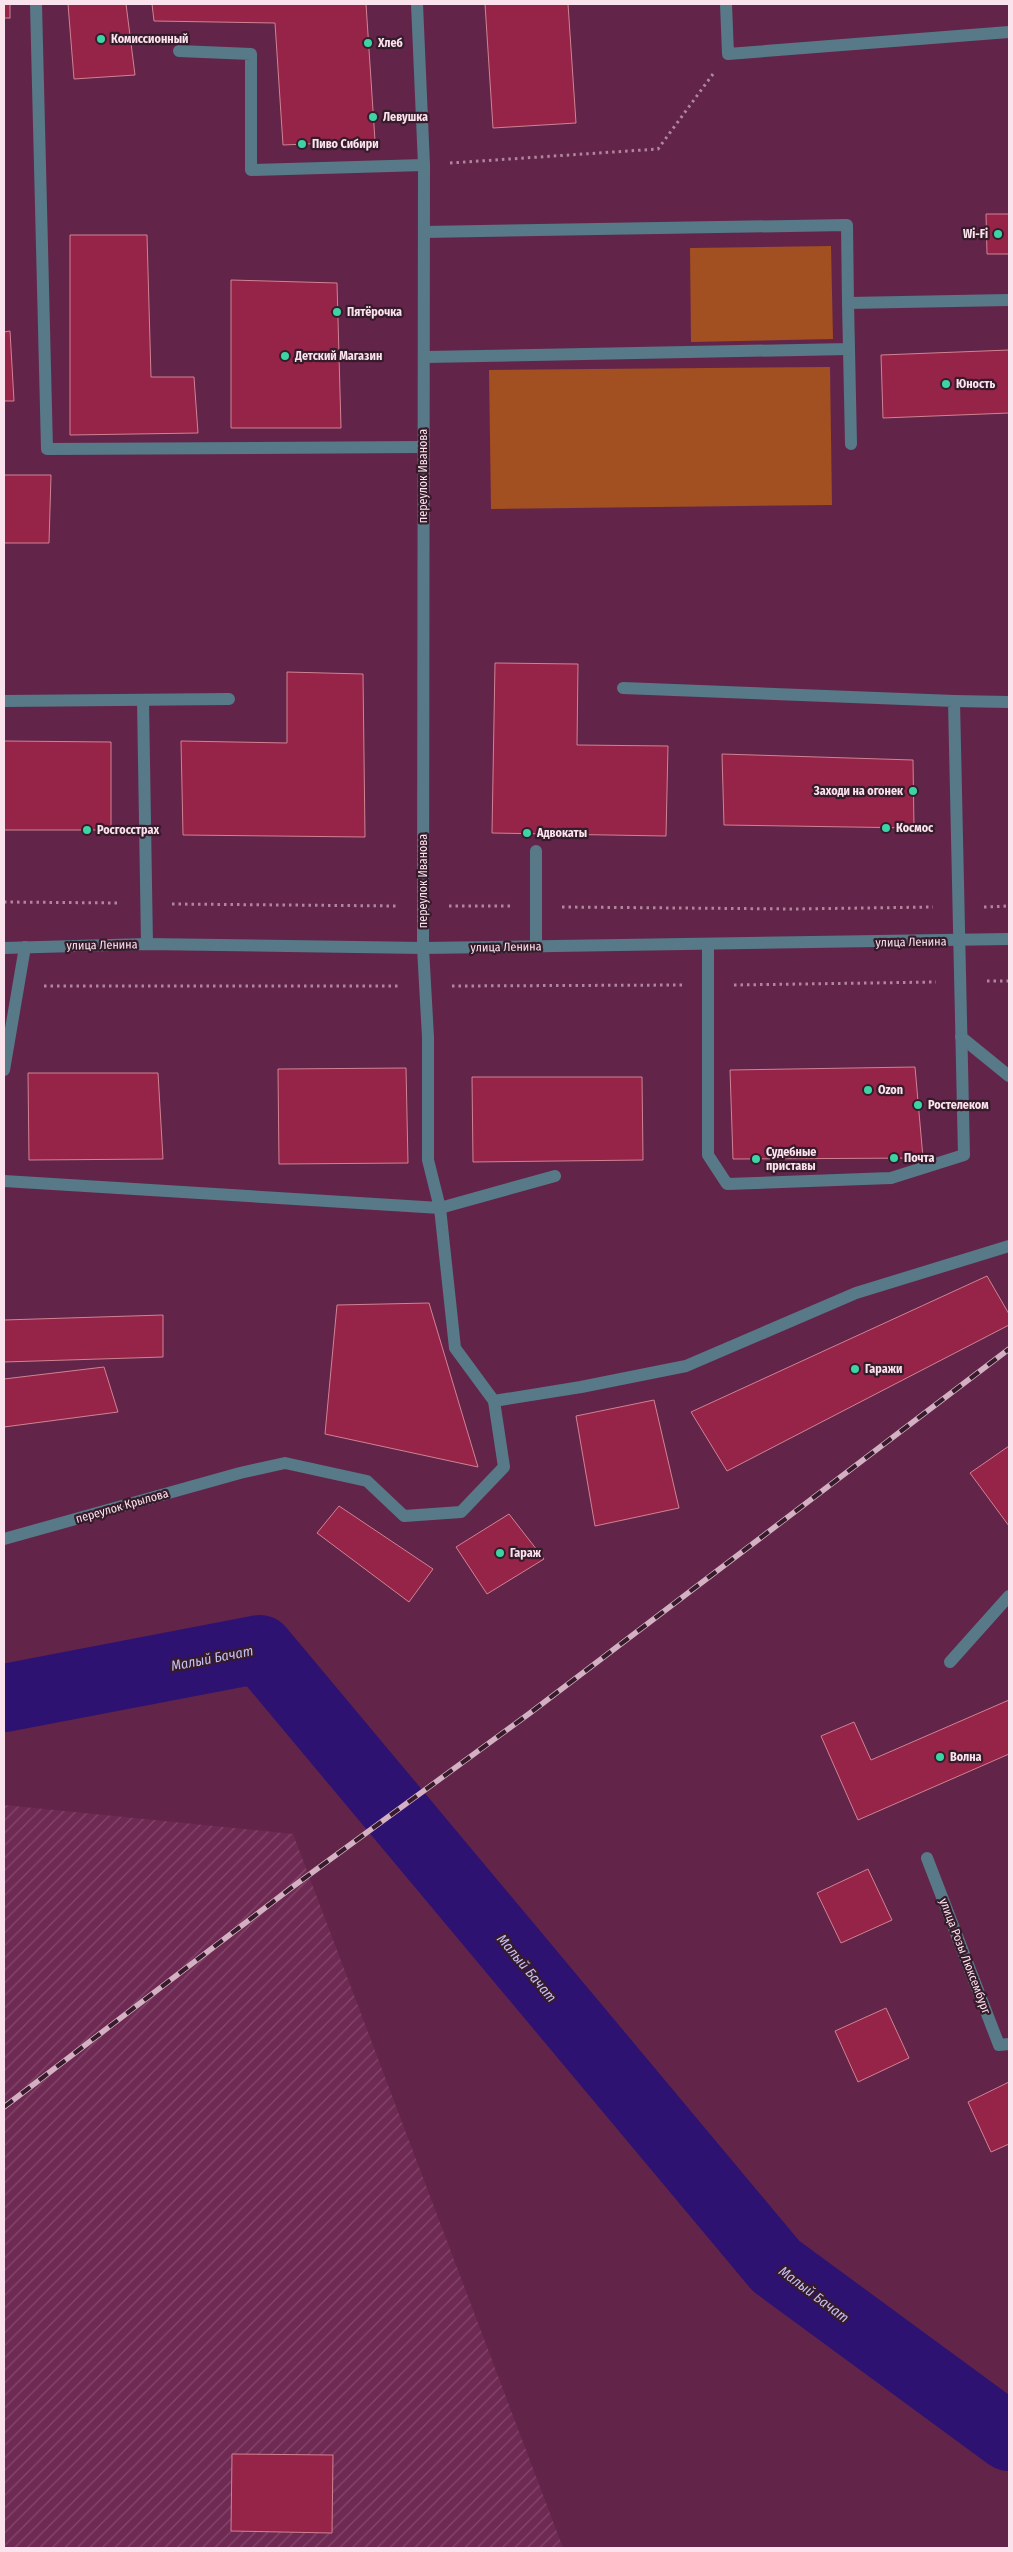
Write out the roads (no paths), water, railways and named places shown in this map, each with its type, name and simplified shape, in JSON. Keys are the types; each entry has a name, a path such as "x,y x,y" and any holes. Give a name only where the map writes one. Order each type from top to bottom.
{"street":[{"path":"36,4 47,449 423,447"},
{"name":"переулок Иванова","path":"417,4 424,165 423,948 428,1038 428,1160 440,1208 455,1348 494,1401"},
{"path":"726,4 728,54 1009,32"},
{"path":"179,51 251,54 251,170 424,165"},
{"path":"424,232 847,225 851,444"},
{"path":"848,303 1009,300"},
{"path":"425,357 849,349"},
{"path":"623,688 1009,702"},
{"path":"4,701 229,699"},
{"path":"143,700 147,944"},
{"path":"708,945 708,1155 727,1184 892,1178 964,1155 954,701"},
{"path":"536,851 536,946"},
{"name":"улица Ленина","path":"4,948 147,944 423,948 1009,939"},
{"path":"4,1070 25,947"},
{"path":"961,1038 1009,1076"},
{"path":"4,1181 440,1208 555,1176"},
{"path":"494,1401 580,1387 686,1366 856,1293 1009,1246"},
{"name":"переулок Крылова","path":"4,1539 240,1473 284,1464 367,1481 404,1516 461,1512 504,1467 494,1401"},
{"path":"950,1662 1009,1596"},
{"name":"улица Розы Люксембург","path":"927,1858 1000,2045 1009,2044"}],"waterway":[{"name":"Малый Бачат","path":"4,1698 260,1649 776,2266 1009,2437"}],"railway":[{"path":"4,2107 291,1888 530,1713 1009,1349"}],"place":[{"name":"Комиссионный","path":"101,39"},
{"name":"Хлеб","path":"368,43"},
{"name":"Левушка","path":"373,117"},
{"name":"Пиво Сибири","path":"302,144"},
{"name":"Wi-Fi","path":"998,234"},
{"name":"Пятёрочка","path":"337,312"},
{"name":"Детский Магазин","path":"285,356"},
{"name":"Юность","path":"946,384"},
{"name":"Заходи на огонек","path":"913,791"},
{"name":"Космос","path":"886,828"},
{"name":"Росгосстрах","path":"87,830"},
{"name":"Адвокаты","path":"527,833"},
{"name":"Ozon","path":"868,1090"},
{"name":"Ростелеком","path":"918,1105"},
{"name":"Почта","path":"894,1158"},
{"name":"Судебные приставы","path":"756,1159"},
{"name":"Гаражи","path":"855,1369"},
{"name":"Гараж","path":"500,1553"},
{"name":"Волна","path":"940,1757"}]}
